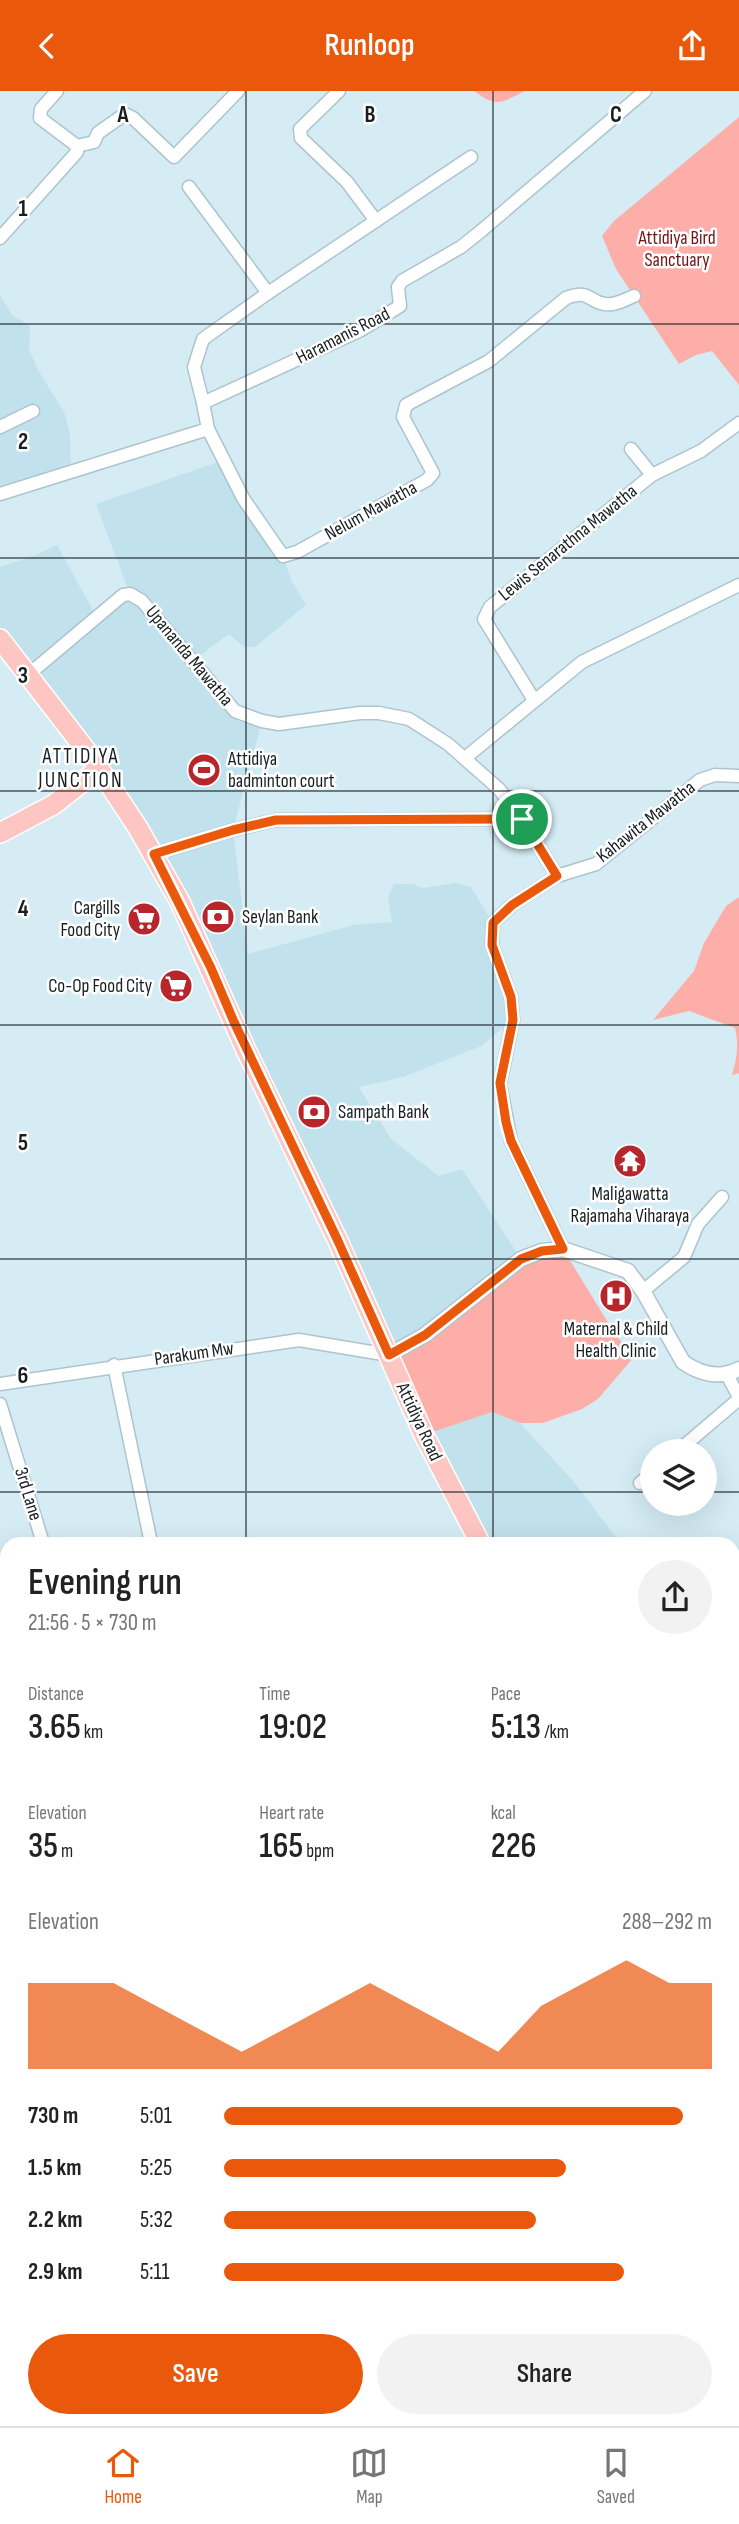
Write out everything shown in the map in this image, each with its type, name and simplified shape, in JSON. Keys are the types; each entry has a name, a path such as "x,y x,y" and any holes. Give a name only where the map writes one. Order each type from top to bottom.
{"main road":[{"name":"Attidiya Road","path":"0,639 99,769 154,854 211,968 338,1241 424,1435 477,1537"},
{"path":"0,833 53,806 99,769"}],"street":[{"path":"57,91 41,109 40,118 77,146"},
{"path":"77,146 94,142 98,133 125,114 133,118 174,157 238,91"},
{"path":"339,91 300,129 300,138 347,182 376,221"},
{"name":"Haramanis Road","path":"203,403 386,316 400,306 398,287 402,281 461,247 572,156 645,91"},
{"path":"0,238 76,152 77,146"},
{"path":"0,494 208,429 194,367 203,339 471,157"},
{"path":"188,187 268,293"},
{"name":"Nelum Mawatha","path":"208,429 243,498 283,556 297,552 427,480 433,473 402,417 407,405 489,361 566,297 578,293 605,304 621,302 634,296"},
{"path":"0,427 33,411"},
{"name":"Lewis Senarathna Mawatha","path":"534,700 484,619 490,607 652,475 701,451 739,423"},
{"path":"631,449 652,475"},
{"path":"465,758 582,662 739,585"},
{"name":"Upananda Mawatha","path":"28,675 114,603 131,594 142,601 234,711 279,724 360,713 399,717 408,719 448,744 499,789 522,819 557,876"},
{"name":"Kahawita Mawatha","path":"563,1249 511,1141 506,1122 500,1083 513,1020 511,997 492,945 493,923 512,905 557,876 596,864 700,780 715,775 739,776"},
{"path":"154,854 276,820 522,819"},
{"path":"642,1291 684,1257 698,1224 722,1197"},
{"path":"389,1355 425,1335 521,1259 542,1251 563,1249 628,1271 683,1362 694,1369 733,1372 739,1398 692,1439"},
{"name":"Parakum Mw","path":"0,1384 114,1365 299,1340 389,1355"},
{"path":"114,1365 150,1537"},
{"name":"3rd Lane","path":"0,1404 41,1537"}],"shaded area":[{"path":"0,295 12,315 30,326 29,350 64,412 70,434 71,472 0,494"},
{"path":"224,460 283,556 291,580 306,605 255,647 244,647 229,634 191,662 235,711 262,721 233,830 248,954 354,925 392,922 388,897 394,884 413,884 423,888 456,883 471,887 493,923 513,1020 481,1046 403,1077 359,1087 391,1139 439,1176 462,1169 521,1259 389,1355 180,902 0,639 0,567 57,545 96,616 130,594 96,504"},
{"path":"492,1412 520,1423 574,1482 615,1537 480,1537 424,1435"}],"green space":[{"path":"474,91 525,91 494,102"},
{"name":"Attidiya Bird Sanctuary","path":"739,117 739,385 712,351 696,355 679,364 616,269 602,236 614,221"},
{"path":"739,897 739,1073 732,1075 737,1051 735,1028 689,1011 653,1020 694,971 704,943 726,906"},
{"path":"563,1249 633,1358 598,1399 582,1409 543,1423 520,1423 492,1412 424,1435 389,1355 521,1259"}],"place":[{"name":"Attidiya badminton court","path":"204,770"},
{"name":"Seylan Bank","path":"218,917"},
{"name":"Cargills Food City","path":"144,919"},
{"name":"Co-Op Food City","path":"176,986"},
{"name":"Sampath Bank","path":"314,1112"},
{"name":"Maligawatta Rajamaha Viharaya","path":"630,1161"},
{"name":"Maternal & Child Health Clinic","path":"616,1296"}],"district":[{"name":"ATTIDIYA JUNCTION","path":"81,768"}],"route":[{"path":"522,819 557,876 512,905 493,923 492,945 511,997 513,1020 500,1083 511,1141 563,1249 542,1251 521,1259 425,1335 389,1355 211,968 154,854 276,820 522,819"}]}
